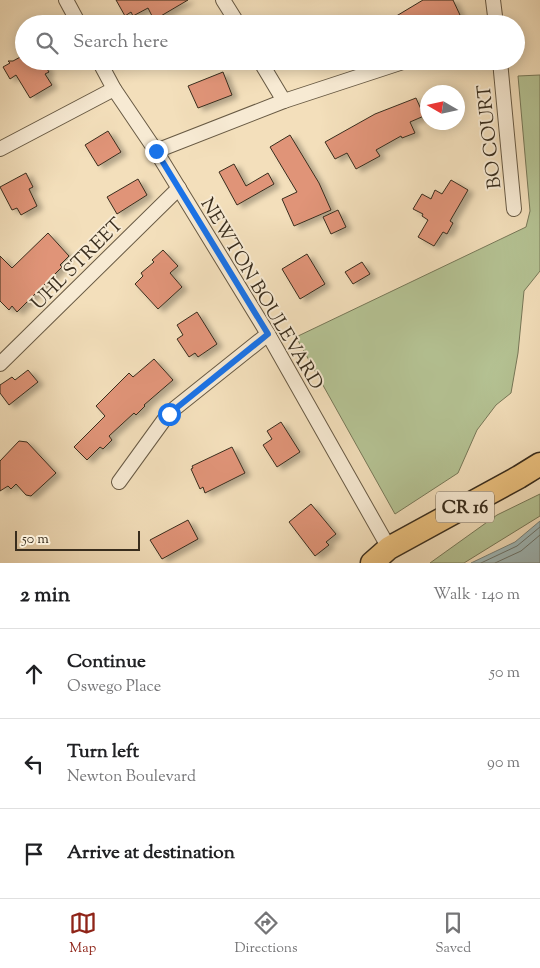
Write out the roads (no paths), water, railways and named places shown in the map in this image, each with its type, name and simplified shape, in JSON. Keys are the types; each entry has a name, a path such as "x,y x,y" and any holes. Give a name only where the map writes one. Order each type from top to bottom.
{"main road":[{"name":"CR 16","path":"372,563 389,548 540,464"}],"street":[{"path":"66,0 74,15"},
{"path":"223,0 232,15"},
{"path":"493,0 495,15"},
{"name":"NEWTON BOULEVARD","path":"104,70 114,89 156,151 268,334 389,548"},
{"path":"265,70 284,101"},
{"path":"156,151 284,101 379,70"},
{"name":"BO COURT","path":"501,70 514,209"},
{"path":"0,149 114,89"},
{"name":"UHL STREET","path":"0,364 179,188"},
{"path":"119,482 169,414 268,334"}],"water":[{"path":"540,521 540,563 471,563 515,542"}]}
